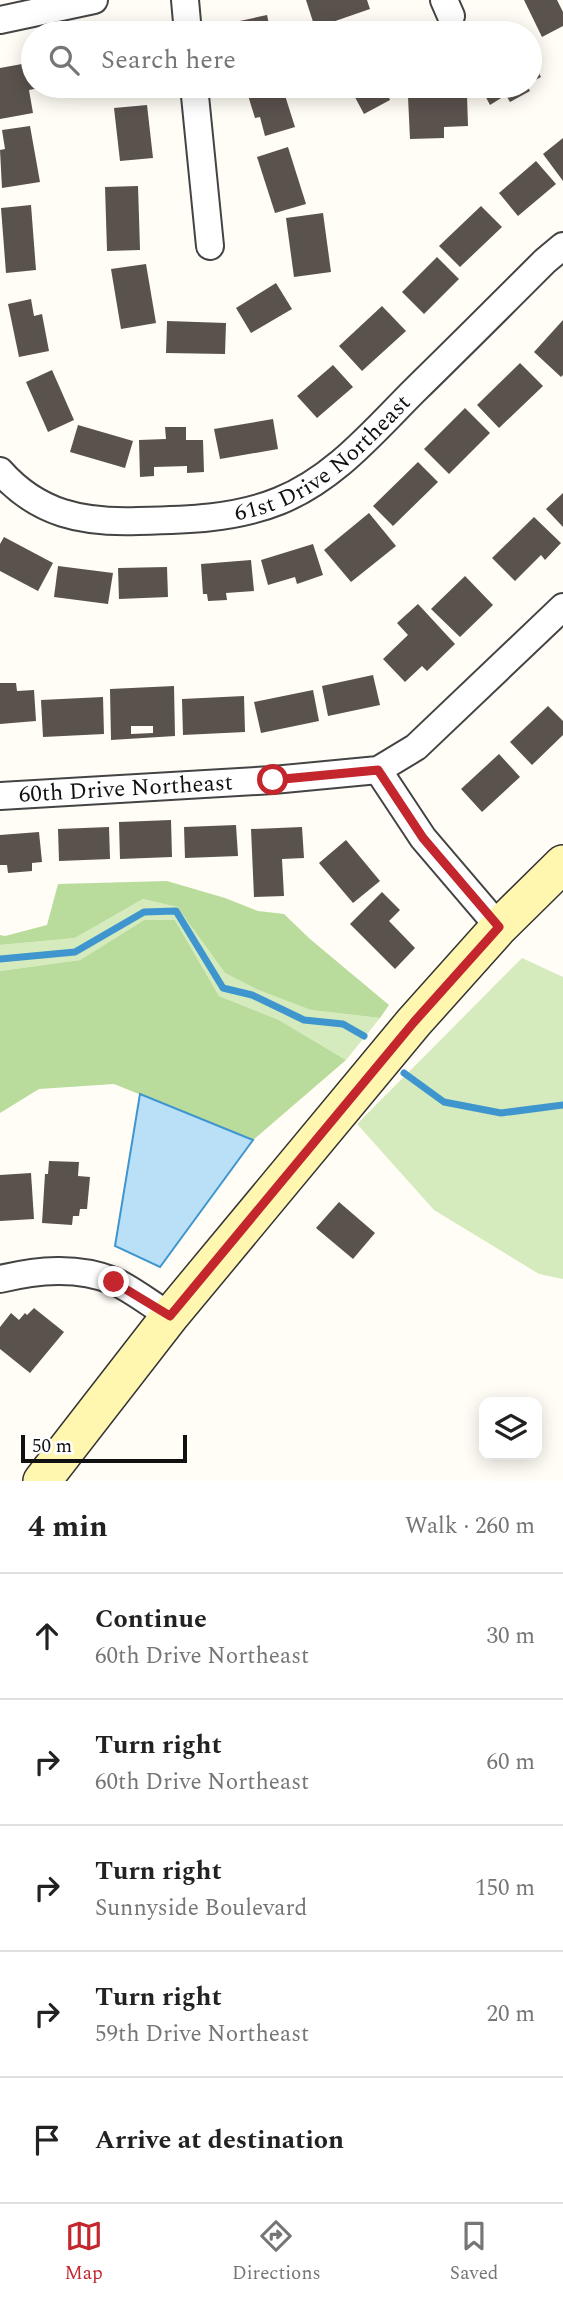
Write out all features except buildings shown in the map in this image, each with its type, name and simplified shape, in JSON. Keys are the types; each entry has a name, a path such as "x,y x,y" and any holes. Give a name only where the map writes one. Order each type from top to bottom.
{"street":[{"path":"0,20 94,0"},
{"path":"185,0 187,21"},
{"path":"195,98 210,246"},
{"name":"61st Drive Northeast","path":"0,471 24,495 61,514 104,522 197,519 242,512 278,501 316,483 358,447 563,246"},
{"name":"60th Drive Northeast","path":"0,796 273,780 378,770 416,747 563,607"},
{"path":"378,770 423,838 499,927"},
{"path":"42,1481 170,1316 414,1022 499,927 563,864"},
{"path":"0,1279 31,1272 75,1270 114,1282 170,1316"}],"green space":[{"path":"167,881 258,911 284,914 389,1005 380,1018 311,1010 259,990 225,973 177,907 143,899 75,938 0,945 0,935 47,925 58,884"},
{"path":"143,899 177,907 225,973 311,1010 380,1018 346,1060 279,1020 219,996 175,920 144,920 80,960 0,971 0,945 75,938"},
{"path":"144,920 175,920 219,996 279,1020 346,1060 253,1140 114,1084 39,1089 0,1113 0,971 80,960"},
{"path":"522,958 563,977 563,1279 539,1274 434,1210 357,1124"}],"water":[{"path":"140,1094 253,1140 160,1267 115,1246"}],"waterway":[{"path":"0,959 75,952 144,912 176,911 223,988 252,995 304,1020 343,1024 364,1036"},
{"path":"404,1073 444,1102 501,1113 563,1105"}],"route":[{"path":"114,1282 170,1316 414,1022 499,927 423,838 378,770 273,780"}]}
